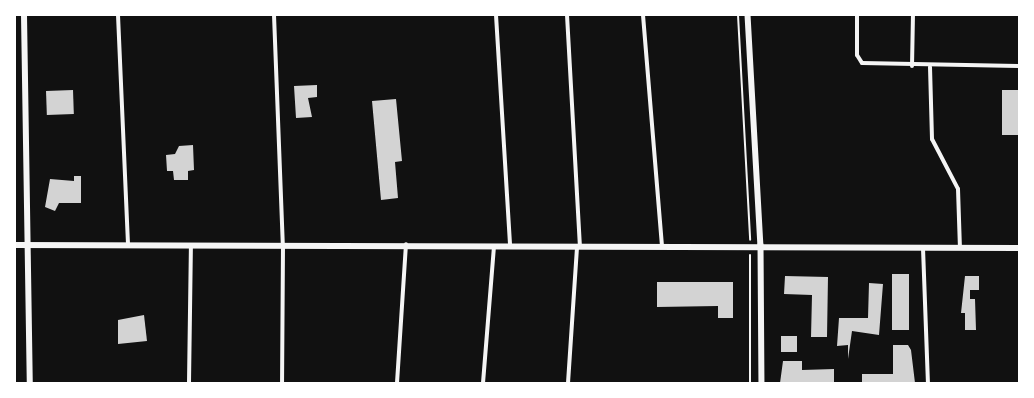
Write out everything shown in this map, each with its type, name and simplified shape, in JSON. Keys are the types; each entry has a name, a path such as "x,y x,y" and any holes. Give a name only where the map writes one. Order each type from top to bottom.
{"main road":[{"path":"24,15 26,245 30,383"},
{"path":"748,15 761,245 762,383"},
{"path":"15,245 191,244 284,246 510,244 1019,248"}],"street":[{"path":"118,15 128,244"},
{"path":"274,15 284,246 282,383"},
{"path":"496,15 510,244"},
{"path":"567,15 579,245 568,383"},
{"path":"643,15 662,245"},
{"path":"856,15 860,61 930,67 1019,66"},
{"path":"912,66 913,15"},
{"path":"930,67 932,139 958,189 960,248"},
{"path":"189,383 191,244"},
{"path":"397,383 406,244"},
{"path":"483,383 494,244"},
{"path":"923,248 928,383"}],"path":[{"path":"738,15 750,245 750,383"}],"building":[{"path":"317,85 317,97 308,98 312,117 296,118 294,86"},
{"path":"73,90 74,114 47,115 46,91"},
{"path":"1002,90 1019,90 1019,135 1002,135"},
{"path":"396,99 402,161 395,162 398,198 381,200 372,101"},
{"path":"193,145 194,170 188,171 188,180 174,180 173,171 167,171 166,155 175,154 179,146"},
{"path":"74,176 81,176 81,203 59,203 55,211 45,207 50,179 74,181"},
{"path":"892,274 909,274 909,330 892,330"},
{"path":"785,276 828,277 827,337 811,337 812,295 784,294"},
{"path":"965,276 979,276 979,290 970,290 970,299 975,299 976,330 965,330 965,313 961,313"},
{"path":"657,282 733,282 733,318 718,318 718,306 657,307"},
{"path":"869,283 883,284 879,335 852,331 848,359 848,345 837,346 839,318 868,318"},
{"path":"144,315 147,341 118,344 118,320"},
{"path":"781,336 797,336 797,352 781,352"},
{"path":"893,345 908,345 911,350 915,383 862,383 862,374 893,374"},
{"path":"783,361 802,361 802,370 834,369 834,383 780,383"}]}
